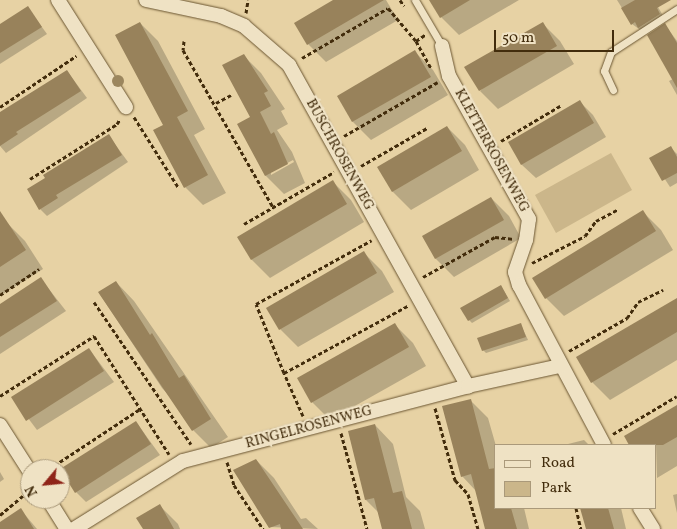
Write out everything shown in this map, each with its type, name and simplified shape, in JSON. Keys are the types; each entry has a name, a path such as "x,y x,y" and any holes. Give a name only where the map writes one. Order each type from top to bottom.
{"street":[{"path":"58,0 126,107"},
{"name":"BUSCHROSENWEG","path":"146,0 221,16 244,26 289,66 468,386"},
{"name":"KLETTERROSENWEG","path":"442,46 449,76 528,219 526,240 515,272"},
{"path":"515,272 518,285 603,443"},
{"name":"RINGELROSENWEG","path":"74,529 176,465 199,457 558,362"},
{"path":"0,425 22,459"},
{"path":"54,509 67,529"},
{"path":"641,509 653,529"}],"lane":[{"path":"415,0 442,46"},
{"path":"613,90 604,72 611,52 677,9"}],"path":[{"path":"289,66 388,8 416,41 439,81 332,142"},
{"path":"416,41 426,34"},
{"path":"184,41 183,50 216,103 273,207"},
{"path":"0,107 88,48"},
{"path":"216,103 231,95"},
{"path":"490,148 560,106"},
{"path":"30,180 116,124 126,107 145,130 178,187"},
{"path":"244,224 273,207 427,128"},
{"path":"515,272 586,236 596,221 617,210"},
{"path":"308,428 256,304 383,234"},
{"path":"411,284 495,237 526,240"},
{"path":"0,295 39,269"},
{"path":"558,362 627,318 638,302 663,290"},
{"path":"284,373 420,299"},
{"path":"94,302 199,457"},
{"path":"0,396 94,336 176,465"},
{"path":"432,395 455,480 468,494 478,529"},
{"path":"603,443 677,396"},
{"path":"65,459 140,408"},
{"path":"338,420 367,529"},
{"path":"223,451 234,485 263,529"},
{"path":"0,515 20,498"},
{"path":"576,509 582,529"}],"green space":[{"path":"611,153 632,190 556,233 535,195"}],"building":[{"path":"333,0 384,0 307,45 294,23"},
{"path":"429,0 470,0 440,18"},
{"path":"635,0 671,0 657,8 660,14 638,28 635,22 631,25 621,8"},
{"path":"28,6 42,27 0,53 0,24"},
{"path":"140,22 188,111 177,117 208,175 184,188 153,130 163,125 115,35"},
{"path":"543,22 557,46 479,91 464,67"},
{"path":"665,23 677,43 677,88 647,35"},
{"path":"415,50 431,77 352,122 337,96"},
{"path":"244,54 268,91 264,93 271,106 260,112 271,134 274,132 288,164 265,176 237,124 250,117 222,65"},
{"path":"67,70 81,91 16,132 18,134 0,146 0,112"},
{"path":"580,100 594,123 521,165 508,142"},
{"path":"447,126 462,151 392,192 377,167"},
{"path":"109,134 122,155 56,195 58,198 39,210 27,189 45,178 43,175"},
{"path":"671,146 677,157 677,173 662,181 649,158"},
{"path":"333,180 347,204 251,260 237,237"},
{"path":"491,197 504,220 435,259 422,236"},
{"path":"643,210 656,231 545,299 532,278"},
{"path":"0,211 26,250 0,267"},
{"path":"364,251 377,273 279,330 266,308"},
{"path":"41,277 57,301 0,337 0,304"},
{"path":"116,281 150,335 152,333 179,378 184,375 211,419 192,431 98,292"},
{"path":"501,285 508,298 468,321 460,308"},
{"path":"677,298 677,332 591,383 576,357"},
{"path":"395,323 409,347 311,403 297,378"},
{"path":"521,323 526,337 482,351 477,338"},
{"path":"89,348 104,371 26,421 11,397"},
{"path":"471,399 489,469 494,468 494,509 511,509 517,529 485,529 471,474 461,477 442,406"},
{"path":"677,405 677,437 663,445 657,445 628,444 624,436"},
{"path":"136,421 151,444 75,493 70,485 70,463"},
{"path":"375,424 393,493 402,491 412,529 382,529 374,498 365,500 348,431"},
{"path":"256,459 303,529 281,529 280,524 269,528 233,470"},
{"path":"160,504 174,529 143,529 136,518"},
{"path":"22,509 34,529 0,529 0,522"},
{"path":"580,509 608,509 614,529 586,529"}]}
